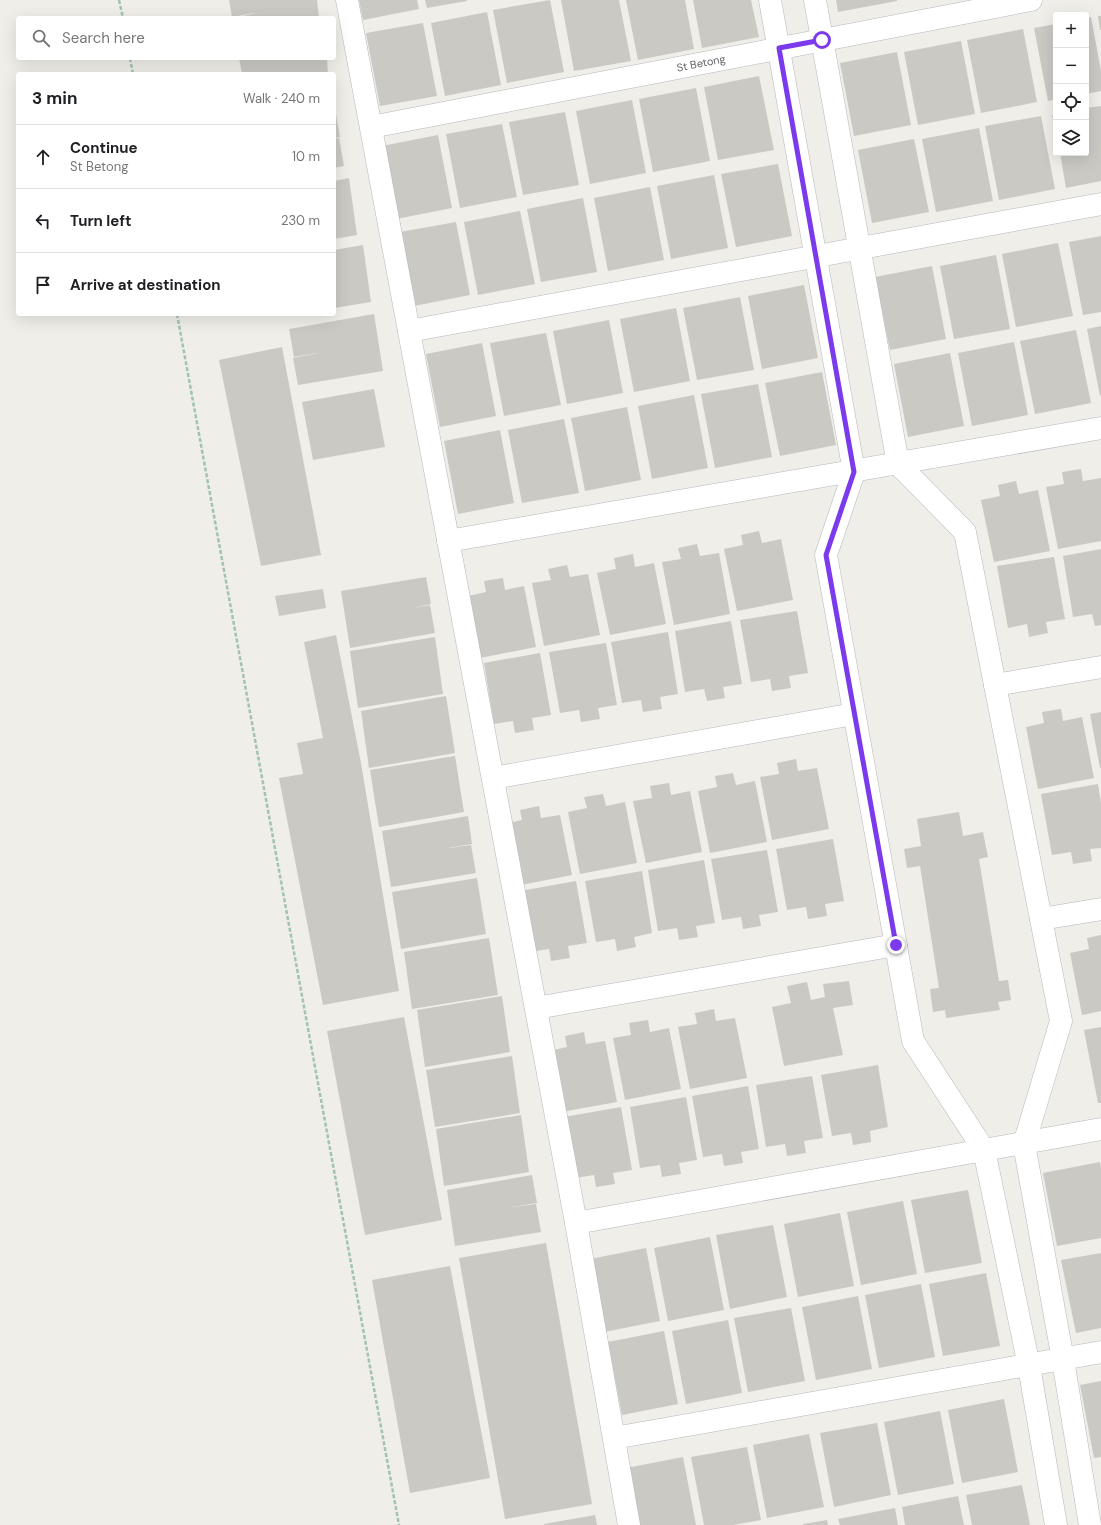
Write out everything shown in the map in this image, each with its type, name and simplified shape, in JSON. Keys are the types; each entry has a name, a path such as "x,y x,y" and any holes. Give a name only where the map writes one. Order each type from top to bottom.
{"street":[{"path":"347,0 576,1223 629,1525"},
{"path":"770,0 854,472 826,555 913,1041 984,1150 1029,1366 1056,1525"},
{"path":"816,0 898,464 965,532 1061,1021 1024,1144 1063,1360 1090,1525"},
{"name":"St Betong","path":"371,127 1031,0"},
{"path":"409,331 1101,204"},
{"path":"448,541 854,472 1101,428"},
{"path":"995,685 1101,667"},
{"path":"493,778 854,714"},
{"path":"1041,919 1101,908"},
{"path":"536,1008 896,945"},
{"path":"576,1223 1101,1129"},
{"path":"614,1438 1063,1360 1101,1352"}],"path":[{"path":"119,0 123,16"},
{"path":"130,60 133,72"},
{"path":"177,316 399,1525"}],"building":[{"path":"229,0 317,0 319,16 243,16 261,12 232,16"},
{"path":"359,0 417,0 419,9 363,20"},
{"path":"425,0 467,0 467,1 427,8"},
{"path":"550,0 564,72 507,83 493,10"},
{"path":"561,0 619,0 631,61 574,71"},
{"path":"626,0 685,0 694,49 638,60"},
{"path":"693,0 751,0 759,37 702,48"},
{"path":"836,0 897,0 897,1 838,12"},
{"path":"487,12 501,85 445,96 431,23"},
{"path":"1098,16 1101,16 1101,30 1100,30"},
{"path":"1089,17 1091,17 1101,71 1101,91 1089,93 1089,48"},
{"path":"423,23 437,96 380,106 366,33"},
{"path":"1053,25 1053,100 1048,101 1034,28"},
{"path":"1023,29 1037,102 981,113 967,40"},
{"path":"961,41 975,114 918,125 904,52"},
{"path":"897,52 911,125 854,136 840,63"},
{"path":"239,60 327,60 328,72 242,72"},
{"path":"759,76 774,150 718,160 704,87"},
{"path":"696,88 710,161 653,172 639,99"},
{"path":"632,100 646,173 590,184 576,111"},
{"path":"1101,106 1101,181 1066,188 1061,156 1089,156 1089,108"},
{"path":"565,112 579,185 523,195 509,122"},
{"path":"336,115 340,137 336,138"},
{"path":"1041,116 1055,189 999,200 985,126"},
{"path":"502,124 517,197 460,208 446,134"},
{"path":"979,128 993,201 936,212 922,139"},
{"path":"438,135 452,208 396,219 382,146"},
{"path":"339,138 344,166 336,168 336,139"},
{"path":"914,139 929,212 872,223 858,150"},
{"path":"778,164 792,236 736,247 721,174"},
{"path":"714,175 728,248 671,259 657,186"},
{"path":"349,178 357,235 336,239 336,181"},
{"path":"650,187 664,260 608,271 594,198"},
{"path":"583,198 597,272 541,282 527,209"},
{"path":"520,211 535,284 478,295 464,222"},
{"path":"456,222 470,295 414,306 400,232"},
{"path":"1101,236 1101,312 1083,315 1069,242"},
{"path":"1058,243 1073,316 1016,327 1002,254"},
{"path":"363,245 371,302 336,308 336,250"},
{"path":"996,255 1010,329 954,339 940,266"},
{"path":"932,266 946,339 890,350 875,277"},
{"path":"804,285 818,358 762,369 748,296"},
{"path":"740,297 754,370 697,380 683,308"},
{"path":"676,308 690,381 634,392 620,319"},
{"path":"374,314 383,371 298,385 293,358 323,352 294,357 289,329"},
{"path":"609,320 623,393 567,404 553,331"},
{"path":"1101,326 1101,395 1100,396 1087,329"},
{"path":"1076,330 1091,403 1035,414 1020,341"},
{"path":"546,333 561,405 504,416 490,343"},
{"path":"1014,342 1028,415 972,426 958,353"},
{"path":"482,343 496,416 440,427 426,354"},
{"path":"282,347 321,555 261,566 219,360"},
{"path":"950,353 964,426 908,437 894,364"},
{"path":"822,372 836,445 780,456 765,383"},
{"path":"758,384 772,457 715,468 701,394"},
{"path":"374,389 385,447 313,460 302,402"},
{"path":"694,395 708,468 652,479 638,406"},
{"path":"627,407 641,480 585,491 571,418"},
{"path":"564,419 579,493 522,503 508,430"},
{"path":"500,430 514,503 458,514 444,441"},
{"path":"1081,469 1083,481 1101,478 1101,541 1058,549 1046,487 1064,484 1062,472"},
{"path":"1016,481 1019,494 1038,490 1050,551 994,562 981,500 1000,496 998,485"},
{"path":"759,531 762,543 781,539 793,600 737,611 724,549 743,545 741,535"},
{"path":"697,544 700,556 719,553 730,614 674,625 662,562 681,559 678,548"},
{"path":"1101,549 1101,625 1095,626 1092,614 1073,617 1063,556"},
{"path":"633,554 635,567 654,563 666,624 610,635 597,573 616,569 614,558"},
{"path":"1054,557 1065,619 1046,622 1048,633 1029,637 1027,624 1008,628 997,566"},
{"path":"567,565 570,577 588,574 600,635 544,646 532,583 551,580 548,569"},
{"path":"426,577 431,604 412,608 430,605 435,633 350,648 341,591"},
{"path":"503,578 505,590 524,586 536,647 480,658 468,596 486,592 484,581"},
{"path":"323,589 326,608 279,616 275,596"},
{"path":"797,611 808,673 789,676 791,688 772,691 770,679 751,682 740,620"},
{"path":"731,621 742,684 723,687 725,698 707,701 704,689 685,692 675,631"},
{"path":"668,632 678,694 660,697 662,709 643,712 641,700 622,703 611,642"},
{"path":"336,635 361,763 399,991 323,1005 279,778 303,774 297,743 323,738 304,642"},
{"path":"435,637 443,694 358,708 350,651"},
{"path":"606,643 617,705 598,708 600,719 581,722 579,710 560,713 549,652"},
{"path":"540,653 551,715 532,718 534,730 515,733 513,721 494,724 484,663"},
{"path":"446,696 455,753 369,768 361,711"},
{"path":"1061,709 1063,721 1082,717 1094,778 1038,789 1026,727 1044,723 1042,712"},
{"path":"1101,712 1101,768 1100,768 1090,714"},
{"path":"455,756 464,812 379,827 370,770"},
{"path":"796,759 798,771 817,768 829,829 772,840 760,777 779,774 777,763"},
{"path":"733,773 736,785 755,781 767,842 710,853 698,791 717,787 715,776"},
{"path":"669,783 671,795 690,791 702,852 646,863 633,801 652,798 650,786"},
{"path":"1098,784 1101,803 1101,848 1090,849 1092,861 1073,864 1071,852 1052,855 1041,794"},
{"path":"603,794 606,806 625,802 637,863 580,874 568,812 587,808 584,797"},
{"path":"539,806 541,818 560,815 572,875 516,886 504,824 522,820 520,810"},
{"path":"959,812 963,836 983,832 988,857 979,859 999,981 1008,980 1011,1000 998,1002 1000,1010 946,1018 945,1010 933,1012 930,989 939,988 920,866 907,868 904,849 921,846 917,819"},
{"path":"468,816 472,844 442,849 471,845 476,873 391,887 382,831"},
{"path":"833,839 844,901 825,904 827,916 808,919 806,907 787,910 776,849"},
{"path":"767,850 778,912 759,915 761,926 743,929 741,917 722,920 711,859"},
{"path":"704,860 715,923 696,926 698,937 679,940 677,928 658,931 648,870"},
{"path":"642,871 652,933 634,937 636,947 617,951 615,939 596,942 585,881"},
{"path":"477,878 486,934 401,949 392,892"},
{"path":"576,881 587,943 568,946 570,958 551,961 549,949 530,952 520,891"},
{"path":"1101,935 1101,1011 1082,1015 1070,953 1089,949 1087,938"},
{"path":"489,938 498,995 412,1009 404,952"},
{"path":"849,981 853,1005 833,1008 843,1055 784,1066 772,1007 791,1003 787,986 807,982 811,1000 825,997 823,984"},
{"path":"502,996 510,1052 425,1067 417,1010"},
{"path":"714,1009 716,1021 735,1018 747,1078 690,1089 678,1027 697,1024 695,1013"},
{"path":"404,1017 442,1220 365,1235 327,1031"},
{"path":"648,1020 650,1032 669,1028 681,1089 625,1100 613,1038 631,1035 629,1023"},
{"path":"1101,1027 1101,1103 1098,1103 1084,1030"},
{"path":"584,1032 586,1044 605,1041 617,1102 561,1112 549,1051 567,1047 565,1036"},
{"path":"512,1056 520,1113 435,1127 426,1070"},
{"path":"878,1065 888,1127 870,1131 871,1142 853,1145 851,1133 832,1136 821,1075"},
{"path":"812,1076 823,1138 804,1141 806,1153 787,1156 785,1144 766,1147 756,1085"},
{"path":"748,1086 759,1149 741,1152 743,1163 724,1166 722,1154 703,1157 692,1096"},
{"path":"686,1097 697,1160 679,1163 681,1174 662,1177 660,1165 640,1168 630,1107"},
{"path":"621,1107 632,1170 613,1173 615,1184 596,1187 594,1175 575,1178 564,1117"},
{"path":"521,1115 529,1172 444,1186 436,1129"},
{"path":"1100,1162 1101,1238 1057,1246 1043,1173"},
{"path":"532,1175 537,1203 506,1208 536,1204 541,1232 455,1246 447,1190"},
{"path":"968,1190 982,1263 925,1273 911,1200"},
{"path":"903,1201 917,1274 861,1285 847,1212"},
{"path":"840,1213 854,1286 798,1297 784,1224"},
{"path":"773,1225 787,1297 730,1309 716,1235"},
{"path":"710,1237 724,1310 668,1321 654,1248"},
{"path":"546,1243 592,1504 505,1519 459,1258"},
{"path":"646,1248 660,1321 604,1332 590,1259"},
{"path":"1101,1253 1101,1328 1076,1333 1061,1260"},
{"path":"450,1266 490,1478 410,1493 372,1280"},
{"path":"986,1273 1000,1346 943,1356 929,1284"},
{"path":"921,1284 935,1357 879,1368 865,1295"},
{"path":"858,1296 872,1369 816,1380 802,1307"},
{"path":"791,1308 805,1381 748,1392 734,1318"},
{"path":"728,1320 742,1393 686,1404 672,1331"},
{"path":"664,1331 678,1404 622,1415 608,1342"},
{"path":"1101,1381 1101,1457 1094,1458 1080,1385"},
{"path":"1004,1399 1018,1472 962,1483 948,1410"},
{"path":"940,1411 954,1484 898,1495 884,1422"},
{"path":"877,1423 891,1495 834,1507 820,1433"},
{"path":"809,1434 824,1507 767,1518 753,1445"},
{"path":"747,1447 761,1520 733,1525 704,1525 691,1457"},
{"path":"683,1457 696,1525 637,1525 626,1468"},
{"path":"1022,1485 1030,1525 972,1525 966,1495"},
{"path":"958,1496 964,1525 905,1525 902,1507"},
{"path":"895,1508 898,1525 840,1525 838,1519"},
{"path":"595,1515 597,1525 544,1525 544,1524"},
{"path":"827,1520 828,1525 803,1525 803,1524"}],"route":[{"path":"822,40 779,48 854,472 826,555 896,945"}]}
